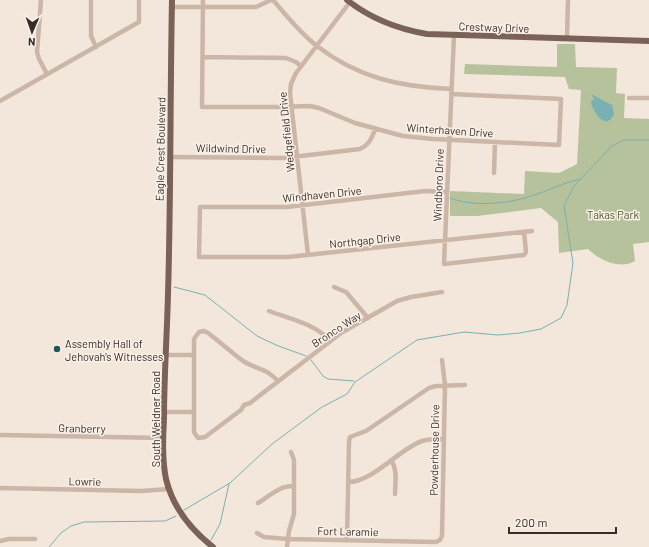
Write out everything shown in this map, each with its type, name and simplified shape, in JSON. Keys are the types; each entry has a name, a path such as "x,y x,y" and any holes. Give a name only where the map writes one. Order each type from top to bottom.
{"main road":[{"name":"Eagle Crest Boulevard","path":"168,298 172,0"},
{"name":"Crestway Drive","path":"348,1 363,12 383,22 398,28 427,34 649,41"},
{"name":"South Weidner Road","path":"168,298 163,438 164,457 169,489 182,517 213,547"}],"street":[{"path":"41,0 37,52 47,74"},
{"path":"91,0 91,36 96,46"},
{"path":"0,101 139,22 139,0"},
{"path":"204,0 203,57 286,58 301,66"},
{"path":"172,7 256,7 272,0 299,30 317,46 351,67 370,76 388,82 451,91"},
{"path":"567,39 568,0"},
{"name":"Wedgefield Drive","path":"308,255 291,84 301,66 317,46 348,1"},
{"name":"Windboro Drive","path":"454,35 444,264 524,255 526,252 524,232"},
{"name":"Winterhaven Drive","path":"203,57 202,107 315,107 355,123 403,136 449,140 559,145 561,99 451,91"},
{"path":"629,98 649,98"},
{"name":"Wildwind Drive","path":"170,157 265,158 360,149 369,142 375,129"},
{"path":"494,173 495,142"},
{"name":"Windhaven Drive","path":"199,257 200,207 273,207 426,191 446,192"},
{"name":"Northgap Drive","path":"199,257 271,258 532,231"},
{"path":"334,287 346,292 368,318"},
{"name":"Bronco Way","path":"194,412 194,432 198,438 205,437 241,410 247,408 250,403 330,341 368,318 404,299 418,295 442,292"},
{"path":"269,311 312,327 320,331 330,341"},
{"path":"164,412 194,412 194,339 199,332 204,331 208,333 244,362 272,374 278,381"},
{"path":"165,355 194,355"},
{"name":"Powderhouse Drive","path":"440,540 442,536 444,385 442,360"},
{"path":"347,540 350,437 366,431 429,388 444,385 465,385"},
{"name":"Granberry","path":"0,436 163,438"},
{"path":"348,482 364,479 416,444 423,441 443,439"},
{"path":"287,547 287,539 294,514 294,460 291,452"},
{"path":"391,460 396,470 395,494"},
{"path":"258,503 282,487 288,485 294,486"},
{"name":"Lowrie","path":"0,488 140,491 169,489"},
{"name":"Fort Laramie","path":"257,533 264,537 287,539 436,542 440,540"},
{"path":"0,541 9,539 35,539"},
{"path":"395,541 395,547"}],"green space":[{"name":"Takas Park","path":"557,44 575,44 576,67 617,68 616,93 625,94 624,118 649,119 649,242 633,244 635,261 629,264 616,264 604,260 588,249 559,253 558,222 541,208 477,216 450,216 450,191 524,194 525,171 559,173 577,164 581,90 569,89 565,77 464,74 465,64 557,67"}],"water":[{"path":"591,94 612,105 614,114 611,119 604,121 597,115 592,106 591,102 594,99"}],"waterway":[{"path":"184,510 230,483 272,444 322,407 347,394 355,382 417,340 464,332 498,335 520,333 541,329 561,318 567,305 573,263 564,206 574,186 612,146 624,140 649,140"},
{"path":"450,198 468,203 499,203 535,195 580,179"},
{"path":"174,287 205,295 257,336 306,356"},
{"path":"311,360 323,376 328,379 354,381"},
{"path":"211,540 220,524 229,484"},
{"path":"49,547 61,533 71,526 84,522 165,521 176,516"}],"place":[{"name":"Assembly Hall of Jehovah's Witnesses","path":"57,349"}]}
